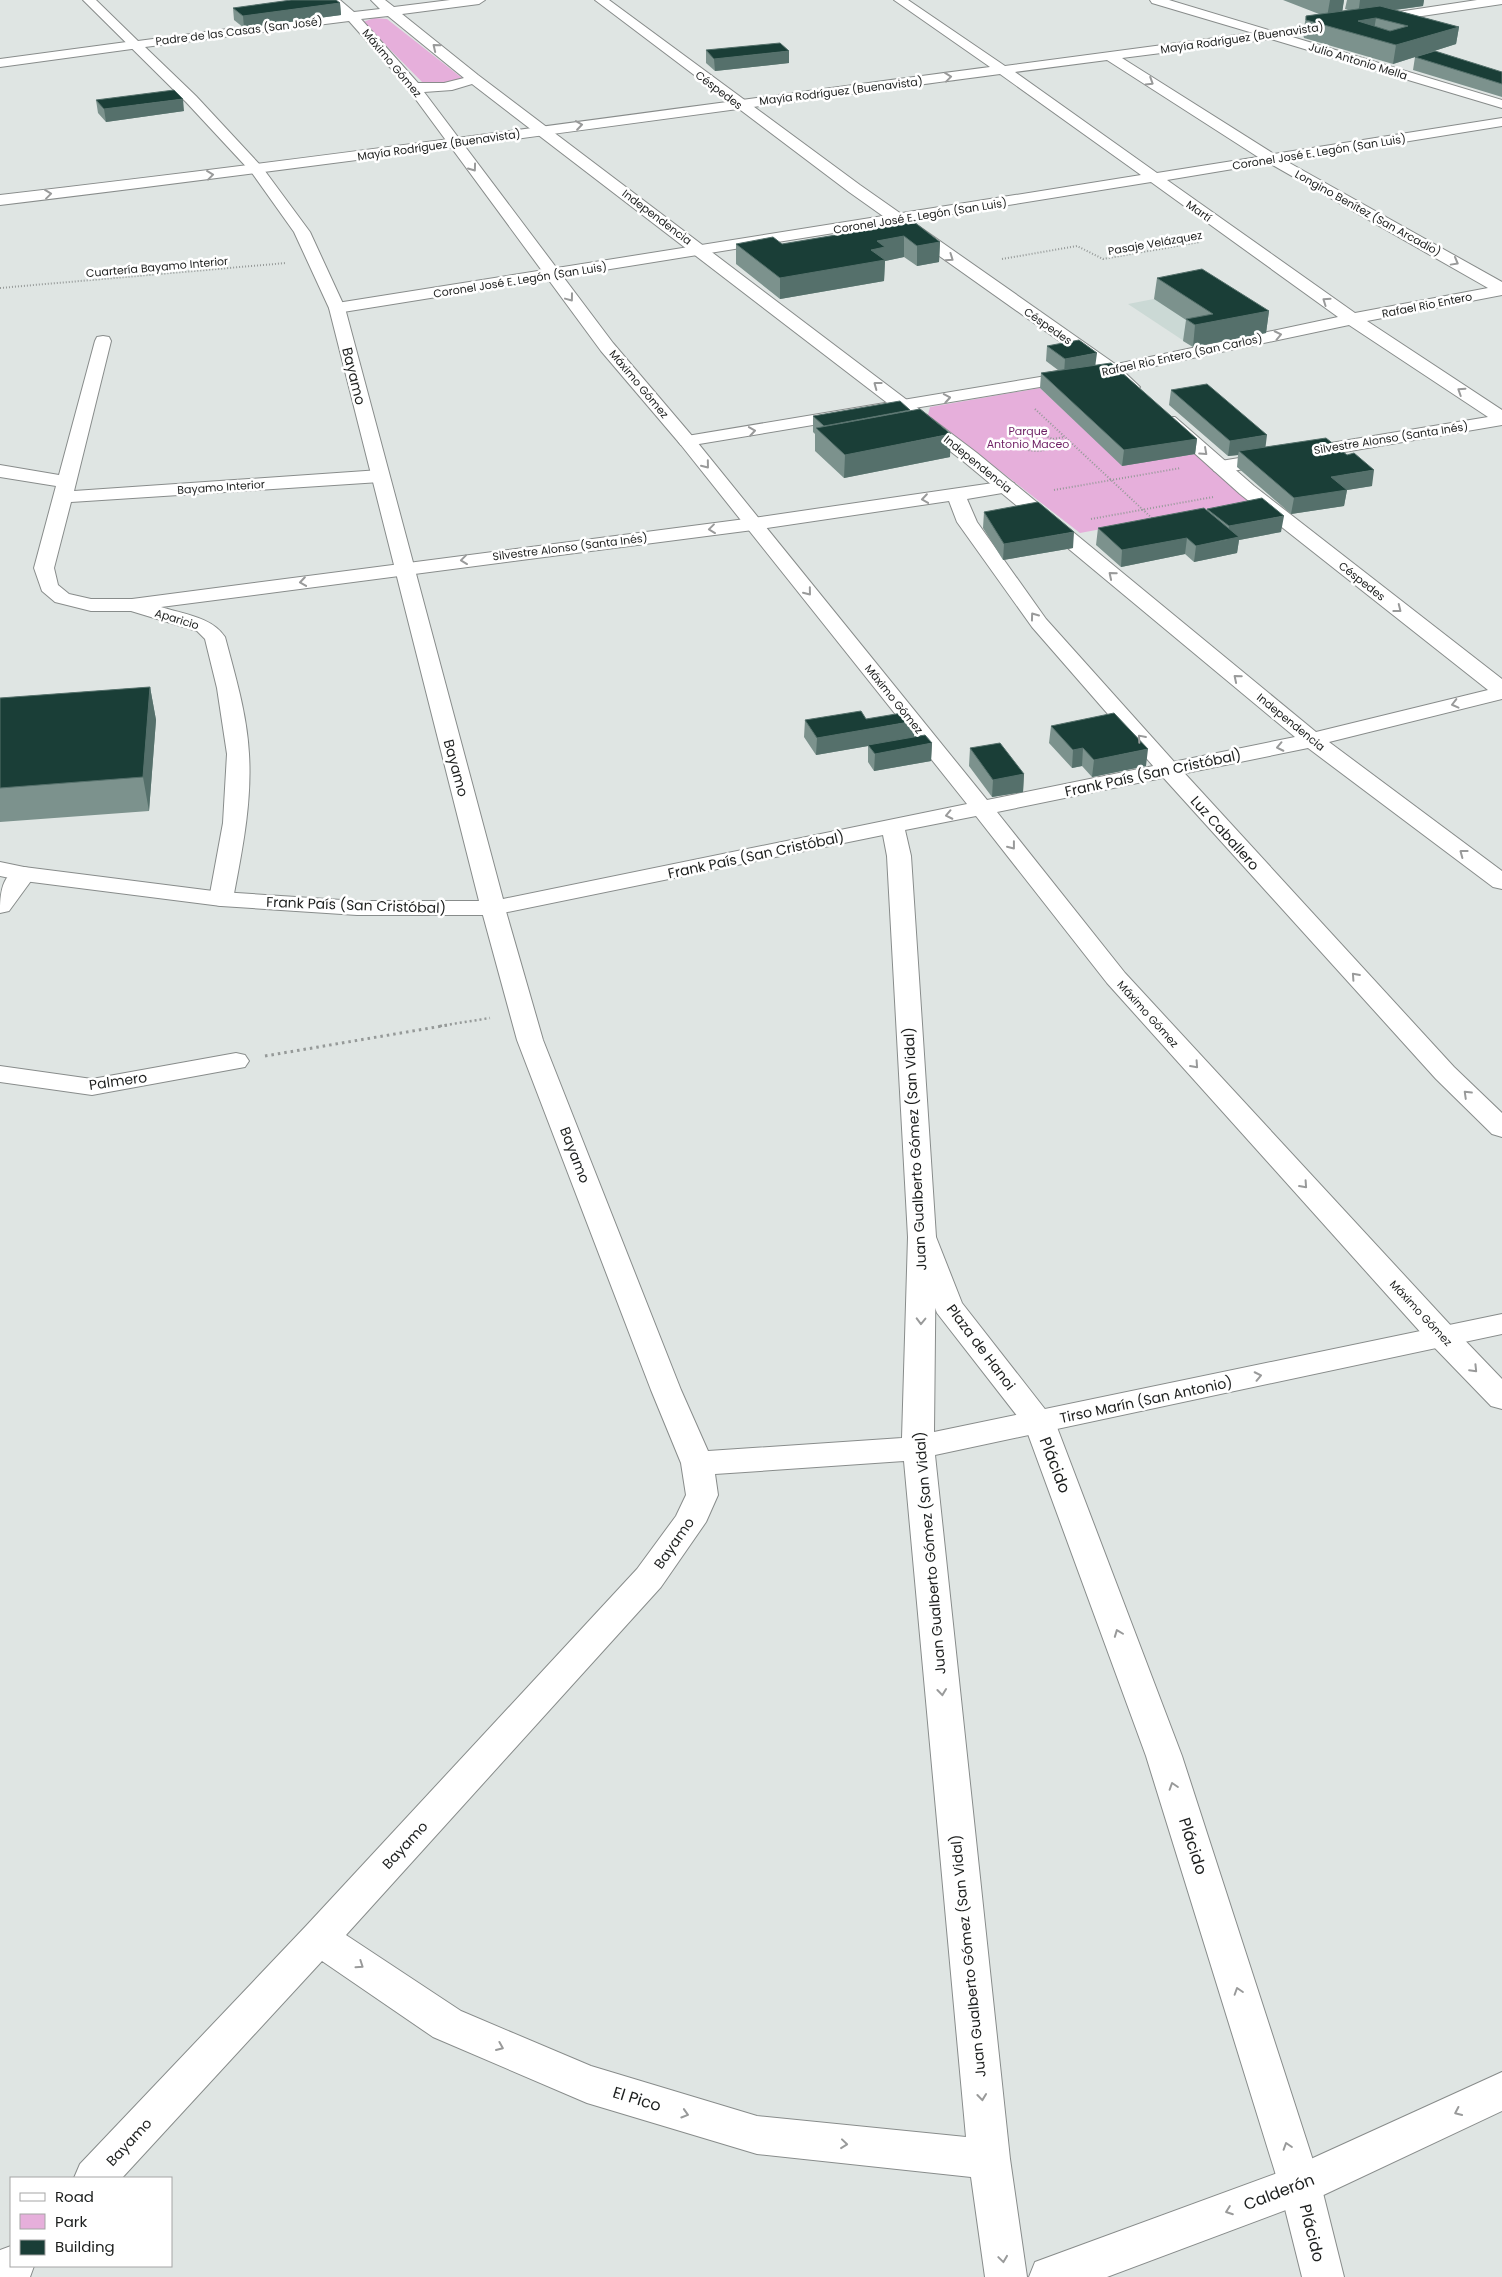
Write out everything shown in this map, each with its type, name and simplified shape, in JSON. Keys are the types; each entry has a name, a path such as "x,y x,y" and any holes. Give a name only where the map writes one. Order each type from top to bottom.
{"street":[{"name":"Bayamo","path":"89,0 191,99 257,170 302,232 337,308 403,568 530,1040 666,1390 697,1463 702,1495 690,1522 649,1578 319,1938 96,2177"},
{"name":"Máximo Gómez","path":"332,0 352,17 413,86 607,347 687,441 1116,978 1443,1337 1502,1398"},
{"name":"Independencia","path":"377,0 473,78 905,406 1054,526 1312,740 1502,882"},
{"name":"Padre de las Casas (San José)","path":"0,63 479,0"},
{"name":"Céspedes","path":"602,0 737,104 896,220 1112,370 1142,397"},
{"name":"Martí","path":"900,0 1003,70 1352,319 1502,419"},
{"name":"Julio Antonio Mella","path":"1156,0 1502,104"},
{"name":"Mayía Rodríguez (Buenavista)","path":"0,200 257,170 737,104 1270,35 1484,1 1502,0"},
{"path":"1484,1 1502,8"},
{"name":"Longino Benítez (San Arcadio)","path":"1108,55 1272,159 1502,289"},
{"path":"413,86 454,86 465,84 473,78"},
{"name":"Coronel José E. Legón (San Luis)","path":"337,308 1502,122"},
{"name":"Rafael Rio Entero","path":"1352,319 1502,289"},
{"name":"Rafael Rio Entero (San Carlos)","path":"687,441 1112,370 1352,319"},
{"path":"0,471 64,490 103,341"},
{"name":"Céspedes","path":"1156,410 1266,506 1502,691"},
{"name":"Silvestre Alonso (Santa Inés)","path":"1218,464 1502,419"},
{"name":"Bayamo Interior","path":"64,490 380,476"},
{"name":"Aparicio","path":"64,490 44,568 49,587 62,598 91,605 132,605 204,627 215,637 228,688 238,754 235,823 221,899"},
{"path":"967,522 974,508 989,500 1012,492"},
{"name":"Silvestre Alonso (Santa Inés)","path":"132,605 403,568 753,524 956,495 1012,492"},
{"name":"Luz Caballero","path":"956,495 967,522 1039,623 1169,770 1445,1073 1502,1128"},
{"path":"1247,510 1266,506"},
{"path":"1074,543 1093,539"},
{"name":"Frank País (San Cristóbal)","path":"0,869 24,874 221,899 356,908 493,908 1312,740 1502,691"},
{"name":"Juan Gualberto Gómez (San Vidal)","path":"893,827 899,856 922,1237 918,1447 989,2159 1006,2277"},
{"path":"0,906 24,874"},
{"name":"Palmero","path":"0,1074 92,1087 236,1061"},
{"name":"Plaza de Hanoi","path":"922,1237 948,1306 979,1348 1039,1422"},
{"name":"Tirso Marín (San Antonio)","path":"697,1463 902,1450 1502,1324"},
{"name":"Plácido","path":"1039,1422 1164,1756 1300,2185 1323,2277"},
{"name":"El Pico","path":"319,1938 447,2024 587,2084 757,2136 989,2159"},
{"name":"Calderón","path":"1050,2277 1300,2185 1502,2091"},
{"path":"3,2277 12,2267"}],"path":[{"name":"Pasaje Velázquez","path":"962,267 1077,246 1103,259 1235,236"},
{"name":"Cuartería Bayamo Interior","path":"0,288 315,261"},
{"path":"1011,387 1162,526"},
{"path":"1053,439 1055,445 1044,451 1024,450 1015,442 1018,437 1030,434 1043,435 1053,439 1066,437"},
{"path":"1012,492 1112,480 1218,464"},
{"path":"1054,526 1247,490"},
{"path":"236,1061 523,1012"}],"shaded area":[{"path":"1200,290 1266,333 1193,347 1128,304"}],"green space":[{"path":"374,18 387,19 462,78 448,84 423,83 363,22"},
{"name":"Parque Antonio Maceo","path":"1040,388 1122,465 1195,454 1251,501 1080,533 928,415 930,407"}],"building":[{"path":"291,0 336,0 340,3 243,16 233,8"},
{"path":"1380,6 1459,27 1396,45 1306,20 1306,16","holes":["1376,18 1408,26 1390,31 1358,21"]},
{"path":"780,43 789,51 714,59 706,50"},
{"path":"1435,51 1502,72 1502,84 1415,57"},
{"path":"174,90 183,99 104,109 96,100"},
{"path":"914,222 940,242 917,246 904,236 877,241 885,247 871,250 885,260 780,278 736,244 773,237 782,244"},
{"path":"1202,269 1269,311 1195,325 1186,319 1213,314 1157,278"},
{"path":"1079,340 1097,353 1065,359 1047,346"},
{"path":"1111,363 1197,439 1124,450 1041,373"},
{"path":"1207,384 1267,435 1230,441 1171,390"},
{"path":"900,401 910,410 824,426 813,416"},
{"path":"920,409 951,434 845,455 816,428"},
{"path":"1326,438 1347,455 1354,453 1374,470 1331,477 1347,490 1294,498 1239,451"},
{"path":"1262,498 1284,516 1229,526 1207,509"},
{"path":"1038,502 1074,532 1004,544 984,512"},
{"path":"1204,508 1239,537 1196,546 1187,538 1122,550 1098,528"},
{"path":"150,687 143,777 0,788 0,698"},
{"path":"861,711 866,719 908,712 915,721 817,738 805,720"},
{"path":"1114,713 1148,749 1094,760 1083,748 1073,750 1051,726"},
{"path":"925,735 932,743 875,754 868,745"},
{"path":"1000,743 1024,774 993,780 970,748"}]}
